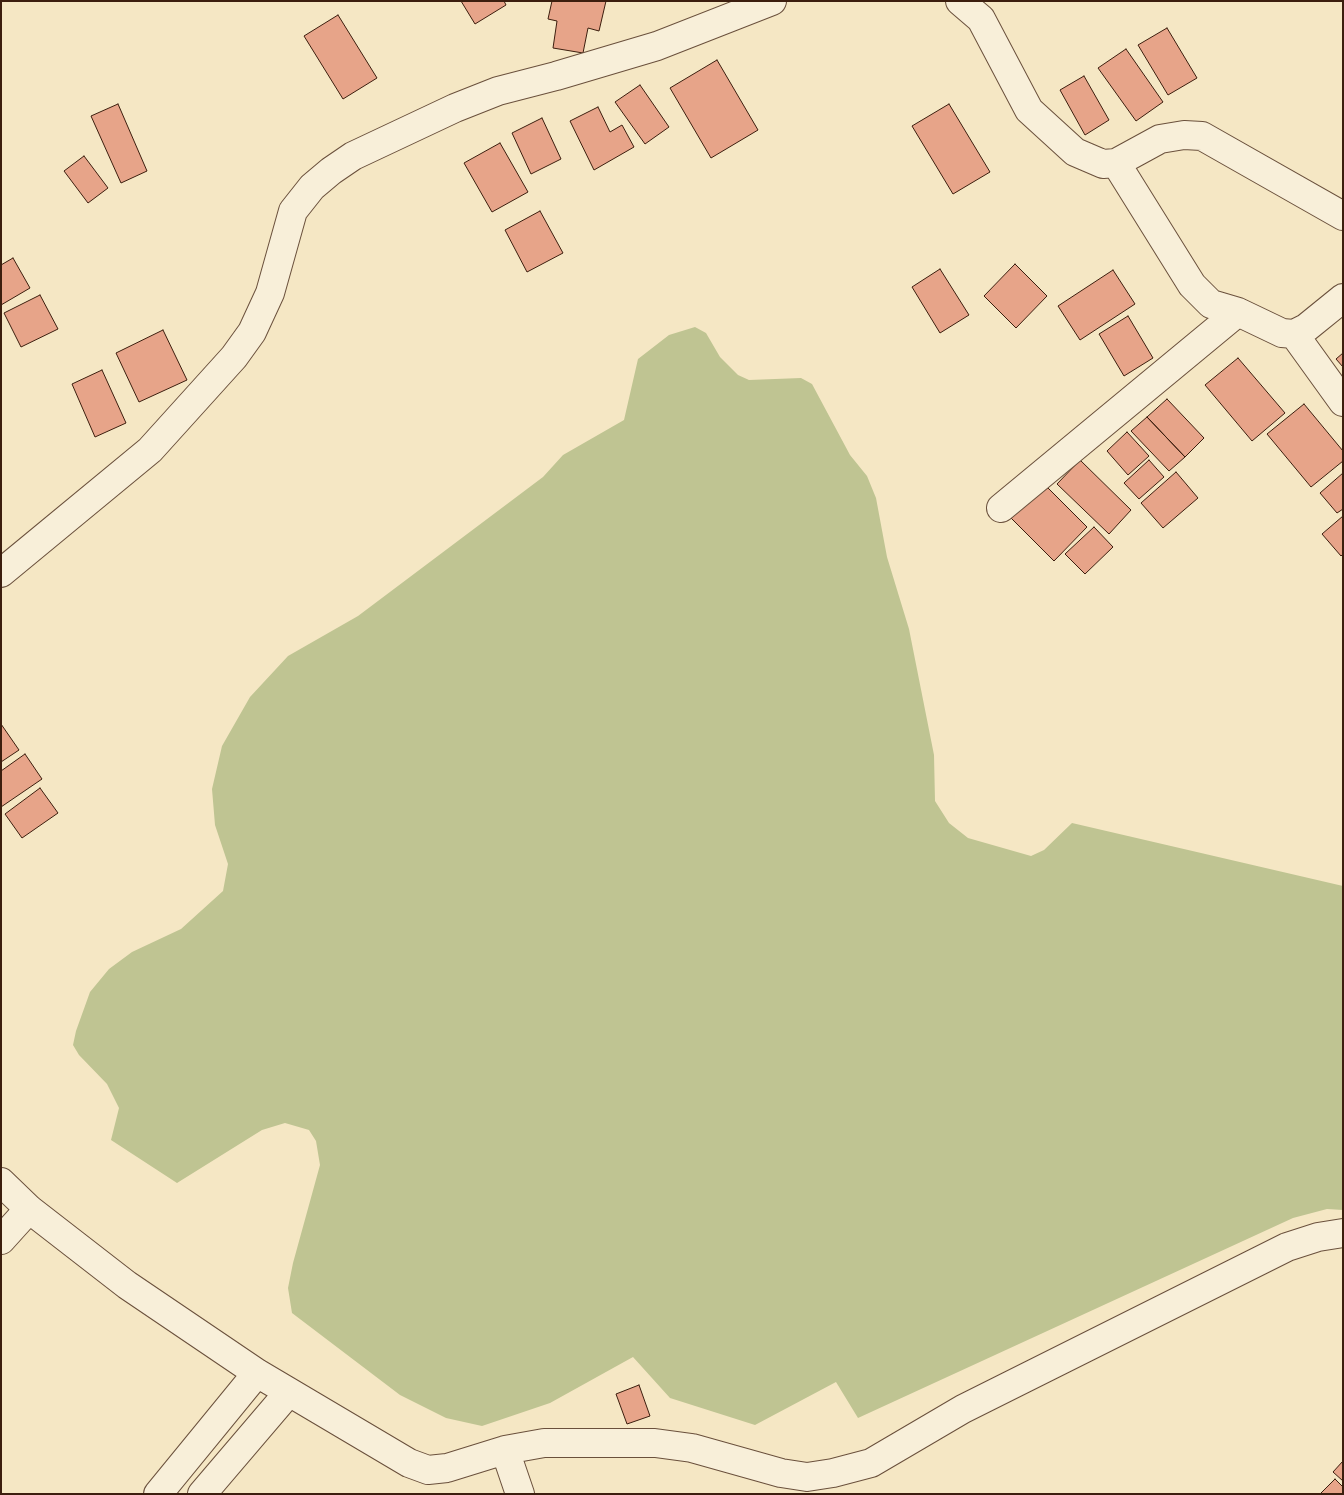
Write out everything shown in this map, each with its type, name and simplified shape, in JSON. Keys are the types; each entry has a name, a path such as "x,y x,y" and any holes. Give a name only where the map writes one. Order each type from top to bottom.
{"street":[{"path":"1,573 150,450 234,357 252,332 270,293 293,211 312,187 331,171 353,156 454,108 498,91 657,46 772,1"},
{"path":"960,1 981,19 1029,110 1076,152 1103,164 1116,162 1160,139 1184,135 1202,136 1343,216"},
{"path":"1116,162 1200,296 1210,304 1238,312 1282,333 1294,334 1306,328 1343,298"},
{"path":"1001,508 1238,312"},
{"path":"1294,334 1343,402"},
{"path":"1,1182 29,1209 127,1285 257,1373 409,1463 428,1470 447,1468 505,1450 544,1443 655,1443 692,1448 782,1473 807,1477 833,1474 871,1463 963,1409 1287,1247 1318,1237 1343,1233"},
{"path":"1,1240 29,1209"},
{"path":"158,1494 257,1373"},
{"path":"202,1494 289,1392"},
{"path":"505,1450 520,1494"}],"green space":[{"path":"695,327 706,333 720,357 738,375 749,380 801,378 812,384 850,455 867,476 876,498 887,557 909,629 934,755 935,801 949,823 968,838 1031,856 1044,850 1072,823 1343,886 1343,1210 1327,1209 1293,1218 858,1418 836,1382 755,1425 670,1398 633,1357 550,1403 482,1426 446,1418 400,1395 292,1313 288,1288 320,1165 316,1141 309,1130 285,1123 262,1130 177,1183 111,1140 119,1108 107,1084 79,1055 73,1045 90,992 109,969 132,952 181,929 223,891 228,864 215,825 212,789 222,746 250,697 288,656 358,616 543,477 563,455 624,420 638,359 669,335"}],"building":[{"path":"461,1 504,1 506,5 475,24"},
{"path":"552,1 606,1 599,31 588,28 583,53 553,48 557,21 548,19"},
{"path":"338,15 377,78 343,99 304,36"},
{"path":"1167,28 1197,78 1168,95 1138,45"},
{"path":"1126,49 1163,102 1136,121 1098,68"},
{"path":"717,60 758,130 711,158 670,88"},
{"path":"1084,76 1109,120 1085,135 1060,90"},
{"path":"640,85 669,127 645,144 615,102"},
{"path":"118,104 147,171 121,183 91,116"},
{"path":"949,104 990,172 953,194 912,126"},
{"path":"598,107 610,132 622,125 634,147 594,170 570,121"},
{"path":"542,118 561,159 531,174 512,133"},
{"path":"500,143 528,192 492,212 464,163"},
{"path":"84,156 108,188 88,203 64,171"},
{"path":"540,211 563,253 527,272 505,230"},
{"path":"13,258 30,288 1,305 1,265"},
{"path":"1015,264 1047,296 1016,328 984,296"},
{"path":"940,269 969,315 940,333 912,287"},
{"path":"1113,270 1135,304 1080,340 1058,306"},
{"path":"40,295 58,329 21,347 4,313"},
{"path":"1128,316 1153,358 1124,376 1099,334"},
{"path":"163,330 187,380 139,402 116,353"},
{"path":"1343,353 1343,367 1336,359"},
{"path":"1238,358 1285,413 1252,441 1205,385"},
{"path":"102,370 126,423 95,437 72,384"},
{"path":"1167,399 1204,438 1185,457 1147,417"},
{"path":"1304,404 1343,451 1343,461 1311,487 1267,434"},
{"path":"1147,417 1185,457 1169,471 1131,431"},
{"path":"1127,432 1149,456 1128,475 1107,451"},
{"path":"1080,460 1131,510 1109,534 1057,484"},
{"path":"1149,460 1164,477 1139,499 1124,483"},
{"path":"1176,472 1198,498 1163,528 1141,503"},
{"path":"1343,473 1343,509 1337,513 1320,493"},
{"path":"1043,483 1087,527 1054,561 1009,516"},
{"path":"1343,516 1343,554 1341,556 1322,534"},
{"path":"1094,527 1113,547 1085,574 1065,554"},
{"path":"1,724 19,750 1,762"},
{"path":"25,754 42,779 1,807 1,771"},
{"path":"40,788 58,813 22,838 5,814"},
{"path":"639,1385 650,1416 627,1424 616,1394"},
{"path":"1343,1461 1343,1481 1333,1472"},
{"path":"1335,1479 1343,1487 1343,1494 1320,1494"}]}
